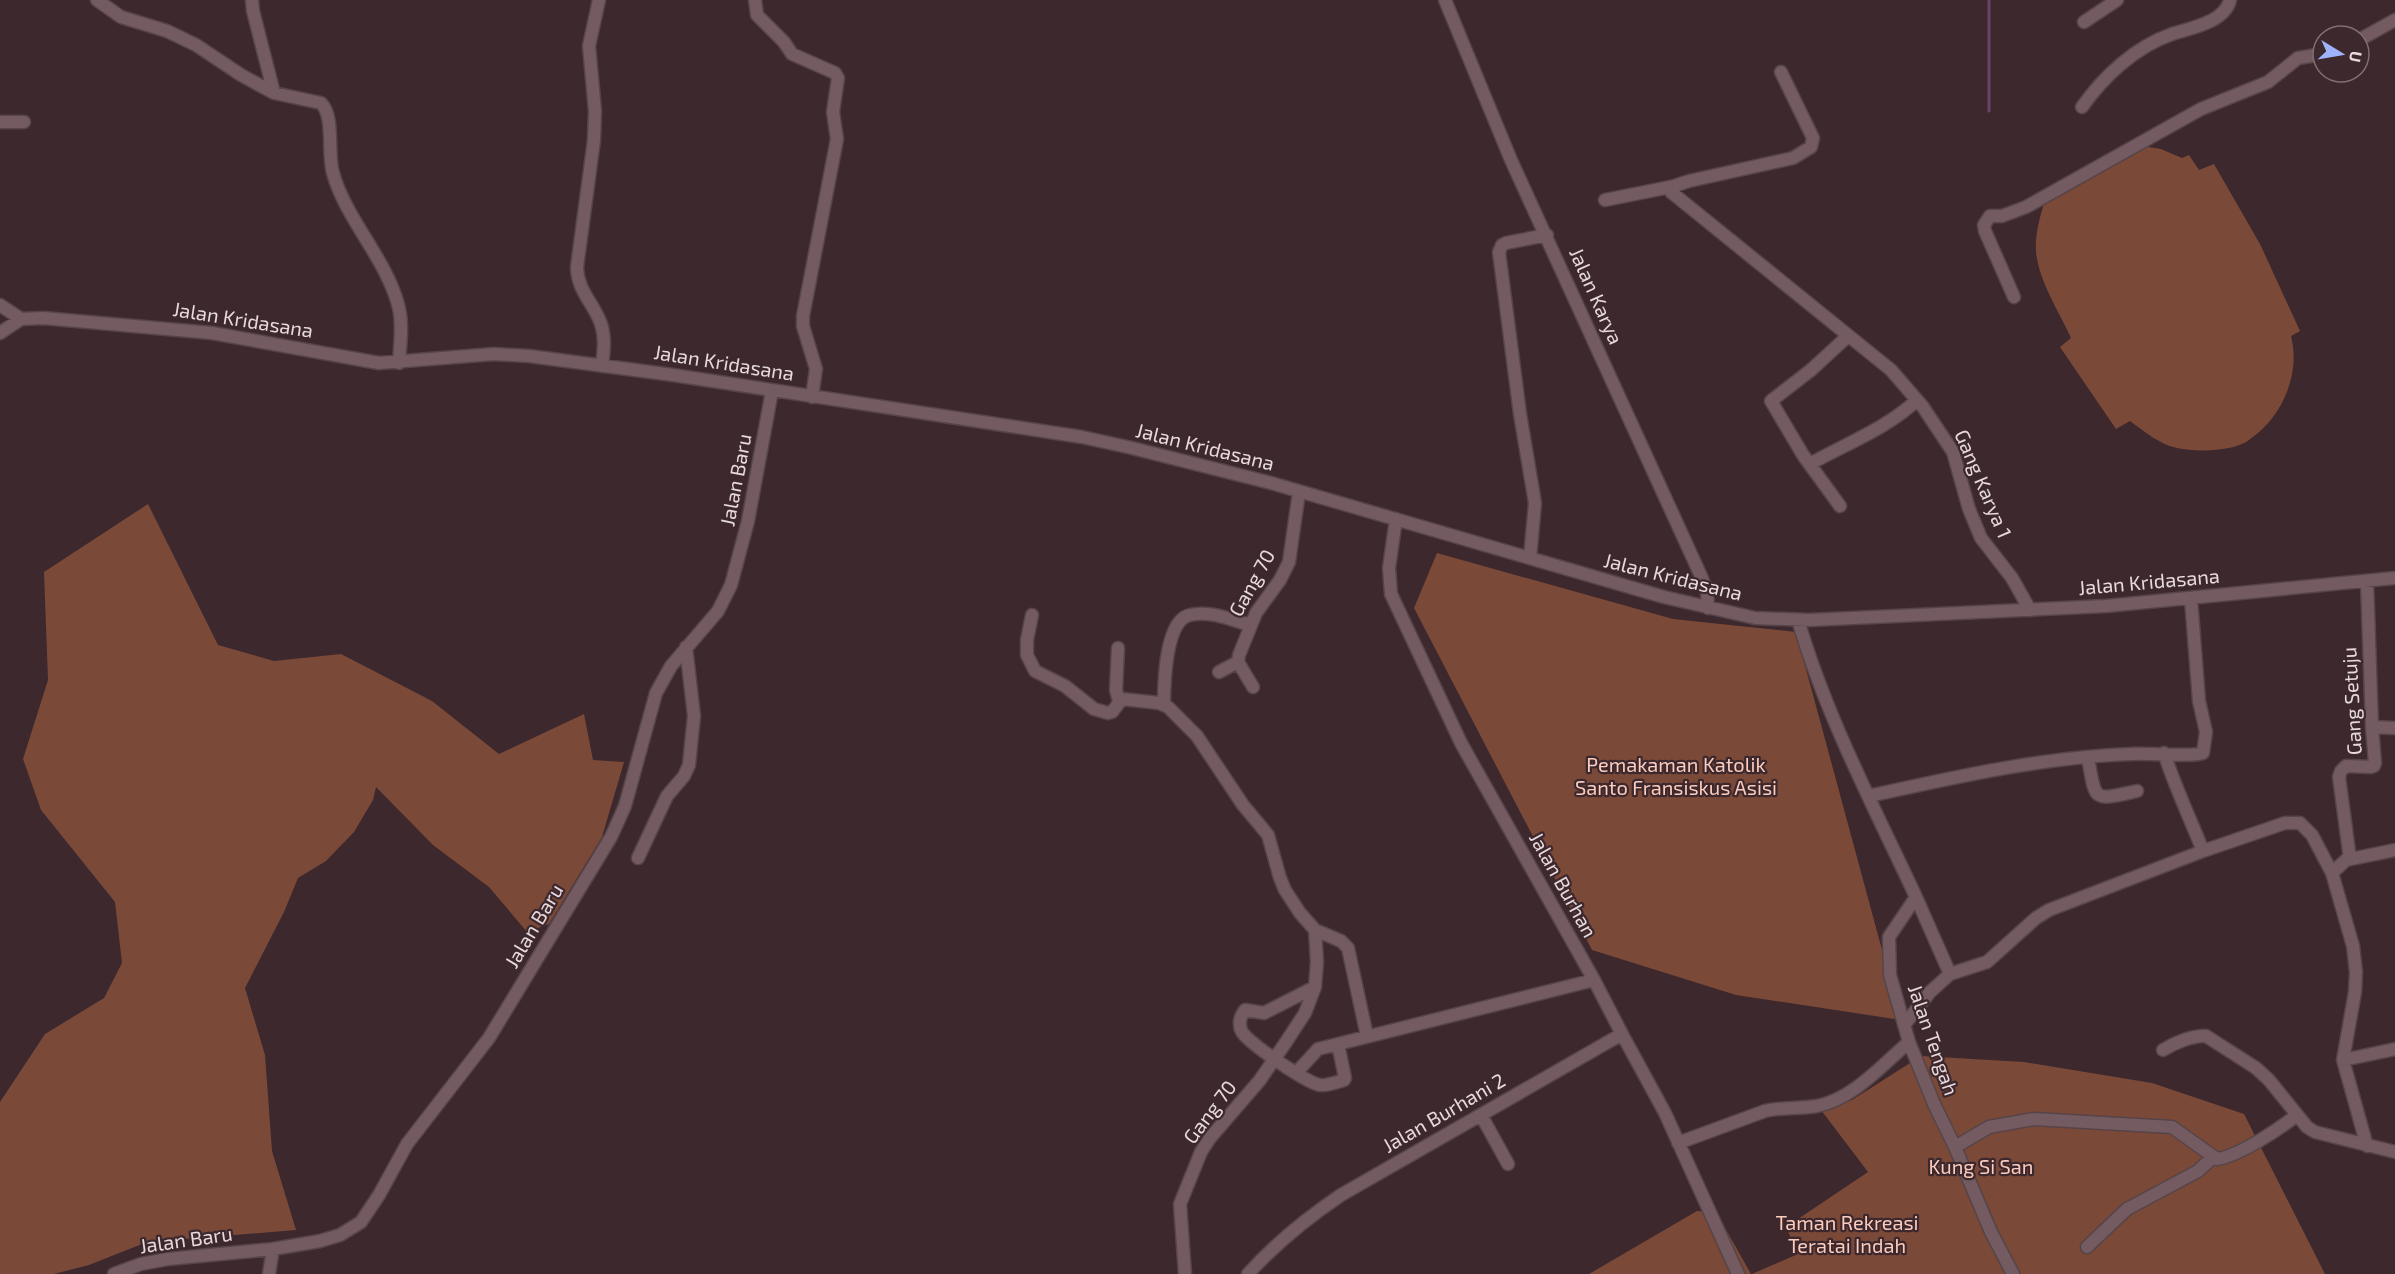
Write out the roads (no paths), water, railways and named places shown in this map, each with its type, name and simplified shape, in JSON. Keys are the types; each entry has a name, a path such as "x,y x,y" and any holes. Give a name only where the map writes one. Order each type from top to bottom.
{"street":[{"path":"97,0 121,17 167,31 196,45 274,93 321,103 328,112 330,161 335,182 380,262 399,306 401,328 399,363"},
{"path":"252,0 274,93"},
{"path":"599,0 589,46 595,111 594,140 577,267 579,285 602,327 604,340 602,366"},
{"path":"755,0 757,15 784,42 792,54 837,76 839,86 834,124 837,139 803,316 803,326 816,369 812,397"},
{"name":"Jalan Karya","path":"1444,0 1511,160 1701,576 1707,592 1708,608"},
{"path":"2084,22 2117,0"},
{"path":"2082,107 2118,66 2161,39 2202,25 2225,11 2230,0"},
{"path":"2371,33 2395,20"},
{"path":"2014,297 1985,231 1984,225 1990,216 2007,214 2026,207 2201,109 2268,82 2298,58 2311,56"},
{"path":"1605,200 1792,158 1808,151 1813,138 1781,72"},
{"path":"0,122 24,122"},
{"name":"Gang Karya 1","path":"1675,186 1671,189 1673,194 1891,370 1917,400 1953,452 1969,509 1981,538 2012,578 2030,610"},
{"path":"1530,558 1535,503 1518,404 1499,252 1502,245 1506,243 1547,236"},
{"path":"0,305 21,319 0,333"},
{"name":"Jalan Kridasana","path":"21,319 77,320 169,328 254,339 358,360 399,363 503,354 602,366 1082,437 1162,455 1396,519 1664,597 1755,618 1798,620 2030,610 2191,599 2395,578"},
{"path":"1840,506 1770,401 1811,370 1848,336"},
{"name":"Jalan Baru","path":"114,1274 141,1264 168,1258 273,1249 330,1238 361,1222 407,1144 482,1050 611,837 625,806 656,693 671,666 718,611 733,579 750,511 772,391"},
{"path":"1810,464 1873,432 1917,400"},
{"name":"Gang 70","path":"1238,662 1250,625 1289,562 1299,492"},
{"name":"Jalan Burhan","path":"1396,519 1389,568 1391,594 1461,743 1594,980"},
{"name":"Gang Setuju","path":"2350,859 2339,777 2346,766 2374,766 2367,581"},
{"path":"1869,796 1971,775 2088,758 2164,753 2199,755 2203,753 2206,741 2198,691 2191,599"},
{"path":"1164,705 1165,667 1170,644 1182,618 1201,614 1250,625"},
{"path":"1032,615 1027,655 1035,671 1065,686 1091,707 1102,712 1112,712 1119,700 1116,690 1118,648"},
{"path":"1798,620 1808,656 1828,705 1950,974"},
{"path":"638,858 667,796 684,776 689,765 694,716 686,647"},
{"path":"1219,672 1238,662 1253,687"},
{"path":"1119,700 1164,705 1178,715 1197,736 1243,805 1264,828 1272,843 1275,864 1285,890 1300,913 1315,930 1341,941 1348,948 1367,1036"},
{"path":"2372,727 2395,728"},
{"path":"2164,753 2176,790 2203,851"},
{"path":"2088,758 2094,792 2098,795 2107,797 2137,791"},
{"path":"1905,1024 1930,992 1950,974 1987,962 2036,918 2049,910 2203,851 2285,823 2300,823 2312,836 2332,873 2353,946 2356,972 2355,992 2343,1060 2367,1146"},
{"path":"2332,873 2342,862 2350,859 2395,850"},
{"name":"Jalan Tengah","path":"1916,897 1889,936 1890,975 1909,1042 1934,1104 1991,1232 2013,1274"},
{"name":"Gang 70","path":"1185,1274 1180,1204 1186,1188 1210,1138 1260,1080 1305,1013 1315,987 1317,962 1315,930"},
{"path":"1297,1072 1318,1049 1498,1006 1594,980 1665,1113 1738,1274"},
{"path":"1315,987 1264,1013 1245,1010 1242,1012 1240,1022 1242,1031 1274,1059 1320,1085 1344,1080 1345,1074 1338,1044"},
{"name":"Jalan Burhani 2","path":"1248,1274 1270,1250 1323,1207 1536,1081 1622,1034"},
{"path":"2163,1050 2199,1036 2206,1036 2256,1068 2315,1132 2395,1152"},
{"path":"1678,1143 1779,1107 1824,1104 1861,1085 1909,1042"},
{"path":"2343,1060 2395,1049"},
{"path":"1481,1115 1508,1164"},
{"path":"2088,1247 2127,1209 2198,1171 2212,1158 2226,1157 2270,1134 2297,1115"},
{"path":"1955,1147 1989,1127 2034,1119 2172,1127 2212,1158"},
{"path":"269,1274 273,1249"}],"waterway":[{"path":"1989,0 1989,111"}],"park label":[{"name":"Pemakaman Katolik Santo Fransiskus Asisi","path":"1676,776"},
{"name":"Kung Si San","path":"1981,1167"},
{"name":"Taman Rekreasi Teratai Indah","path":"1847,1234"}]}
